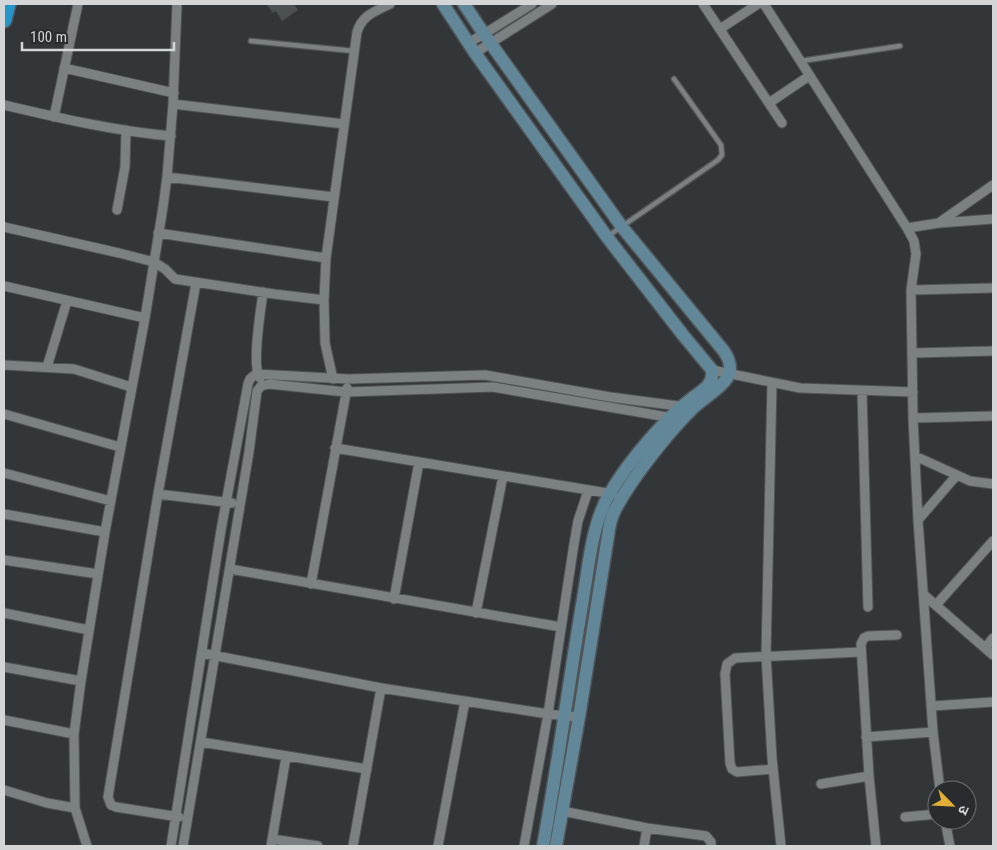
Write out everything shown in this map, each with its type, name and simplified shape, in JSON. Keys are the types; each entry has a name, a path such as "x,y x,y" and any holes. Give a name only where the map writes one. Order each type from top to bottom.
{"street":[{"path":"54,117 78,4"},
{"path":"87,846 75,808 74,734 110,501 145,318 167,177 174,93 177,4"},
{"path":"333,379 325,342 326,258 357,32 363,19 390,4"},
{"path":"443,4 471,48 607,237 712,370 713,376 706,388 640,453 610,493 598,522 543,846"},
{"path":"464,4 622,227 729,358 729,373 724,382 682,413 623,496 614,512 608,536 556,846"},
{"path":"487,39 532,4"},
{"path":"471,48 552,4"},
{"path":"703,4 782,123"},
{"path":"720,29 758,4"},
{"path":"764,4 914,241 916,254 911,290 913,418 922,594 939,780"},
{"path":"64,68 174,93"},
{"path":"768,103 809,76"},
{"path":"173,104 344,124"},
{"path":"4,105 54,117 171,136"},
{"path":"117,210 125,167 126,130"},
{"path":"167,177 334,197"},
{"path":"939,223 993,185"},
{"path":"907,228 939,223 993,219"},
{"path":"4,227 154,262 175,279 324,300"},
{"path":"158,233 326,258"},
{"path":"187,817 116,807 111,805 108,797 158,494 196,283"},
{"path":"4,286 145,318"},
{"path":"911,290 993,288"},
{"path":"263,292 256,374 264,384 346,392 493,387 682,413"},
{"path":"48,367 67,301"},
{"path":"913,353 993,351"},
{"path":"4,365 74,369 131,387"},
{"path":"712,370 800,388 913,392"},
{"path":"171,846 226,502 250,379 256,374 333,379 485,375 610,397 682,413"},
{"path":"311,584 348,379"},
{"path":"772,383 766,655 780,846"},
{"path":"183,846 202,742 257,392 264,384"},
{"path":"862,391 868,607"},
{"path":"4,414 120,447"},
{"path":"913,418 993,416"},
{"path":"335,448 623,496"},
{"path":"915,456 956,476 977,483 993,484"},
{"path":"394,599 418,462"},
{"path":"4,473 110,501"},
{"path":"476,613 503,476"},
{"path":"918,520 956,476"},
{"path":"524,846 548,714 578,521 588,491"},
{"path":"158,494 239,504"},
{"path":"4,514 105,532"},
{"path":"936,605 993,541"},
{"path":"4,560 98,574"},
{"path":"230,570 561,627"},
{"path":"922,594 993,655"},
{"path":"4,613 89,630"},
{"path":"876,846 860,652 864,638 897,635"},
{"path":"985,648 993,638"},
{"path":"773,768 737,772 732,769 730,763 726,668 731,660 766,655 860,652"},
{"path":"202,653 381,688 548,714 579,717"},
{"path":"4,667 81,681"},
{"path":"353,846 381,688"},
{"path":"438,846 465,701"},
{"path":"932,706 993,702"},
{"path":"4,720 74,734"},
{"path":"866,737 933,732"},
{"path":"202,742 367,769"},
{"path":"286,757 272,843 318,846"},
{"path":"821,784 869,776"},
{"path":"4,790 47,803 75,808"},
{"path":"562,811 647,828 706,836 712,846"},
{"path":"905,817 927,815"},
{"path":"644,846 647,828"},
{"path":"947,830 950,846"}],"lane":[{"path":"251,41 354,52"},
{"path":"801,61 900,46"},
{"path":"607,237 718,160 722,154 721,145 674,79"}],"building":[{"path":"266,4 294,4 298,10 282,21 276,11 273,13"}]}
